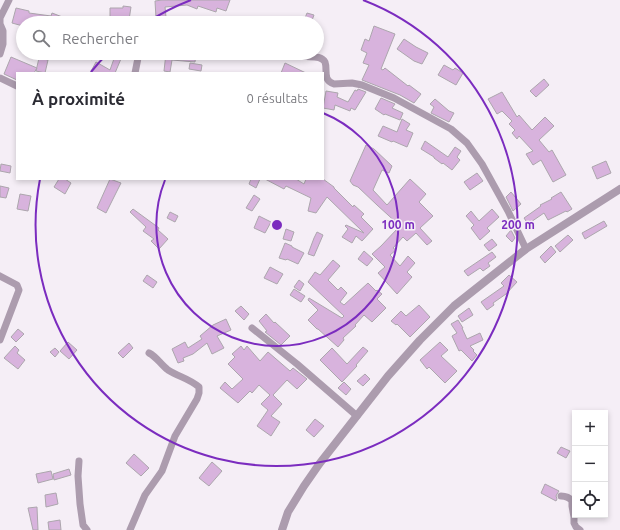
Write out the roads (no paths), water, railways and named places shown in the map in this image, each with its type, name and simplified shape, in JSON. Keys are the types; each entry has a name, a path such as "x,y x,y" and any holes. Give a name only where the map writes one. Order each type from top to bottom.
{"street":[{"path":"0,54 3,44 3,31 0,24 0,18 9,0"},
{"path":"135,72 138,60"},
{"path":"324,60 328,81 331,83 352,83 362,85 394,98 452,129 467,143 482,164 508,211 526,249"},
{"path":"0,78 16,86"},
{"path":"282,530 288,512 320,463 392,371 420,340 454,306 526,249 620,189"},
{"path":"0,276 17,285 19,290 0,340"},
{"path":"252,328 297,364 357,416"},
{"path":"130,530 145,495 162,471 175,436 199,393 199,388 193,382 166,369 156,357 149,353"},
{"path":"79,461 78,476 80,504 83,525 87,530"},
{"path":"561,496 566,496 572,501 574,524 580,530"}]}
